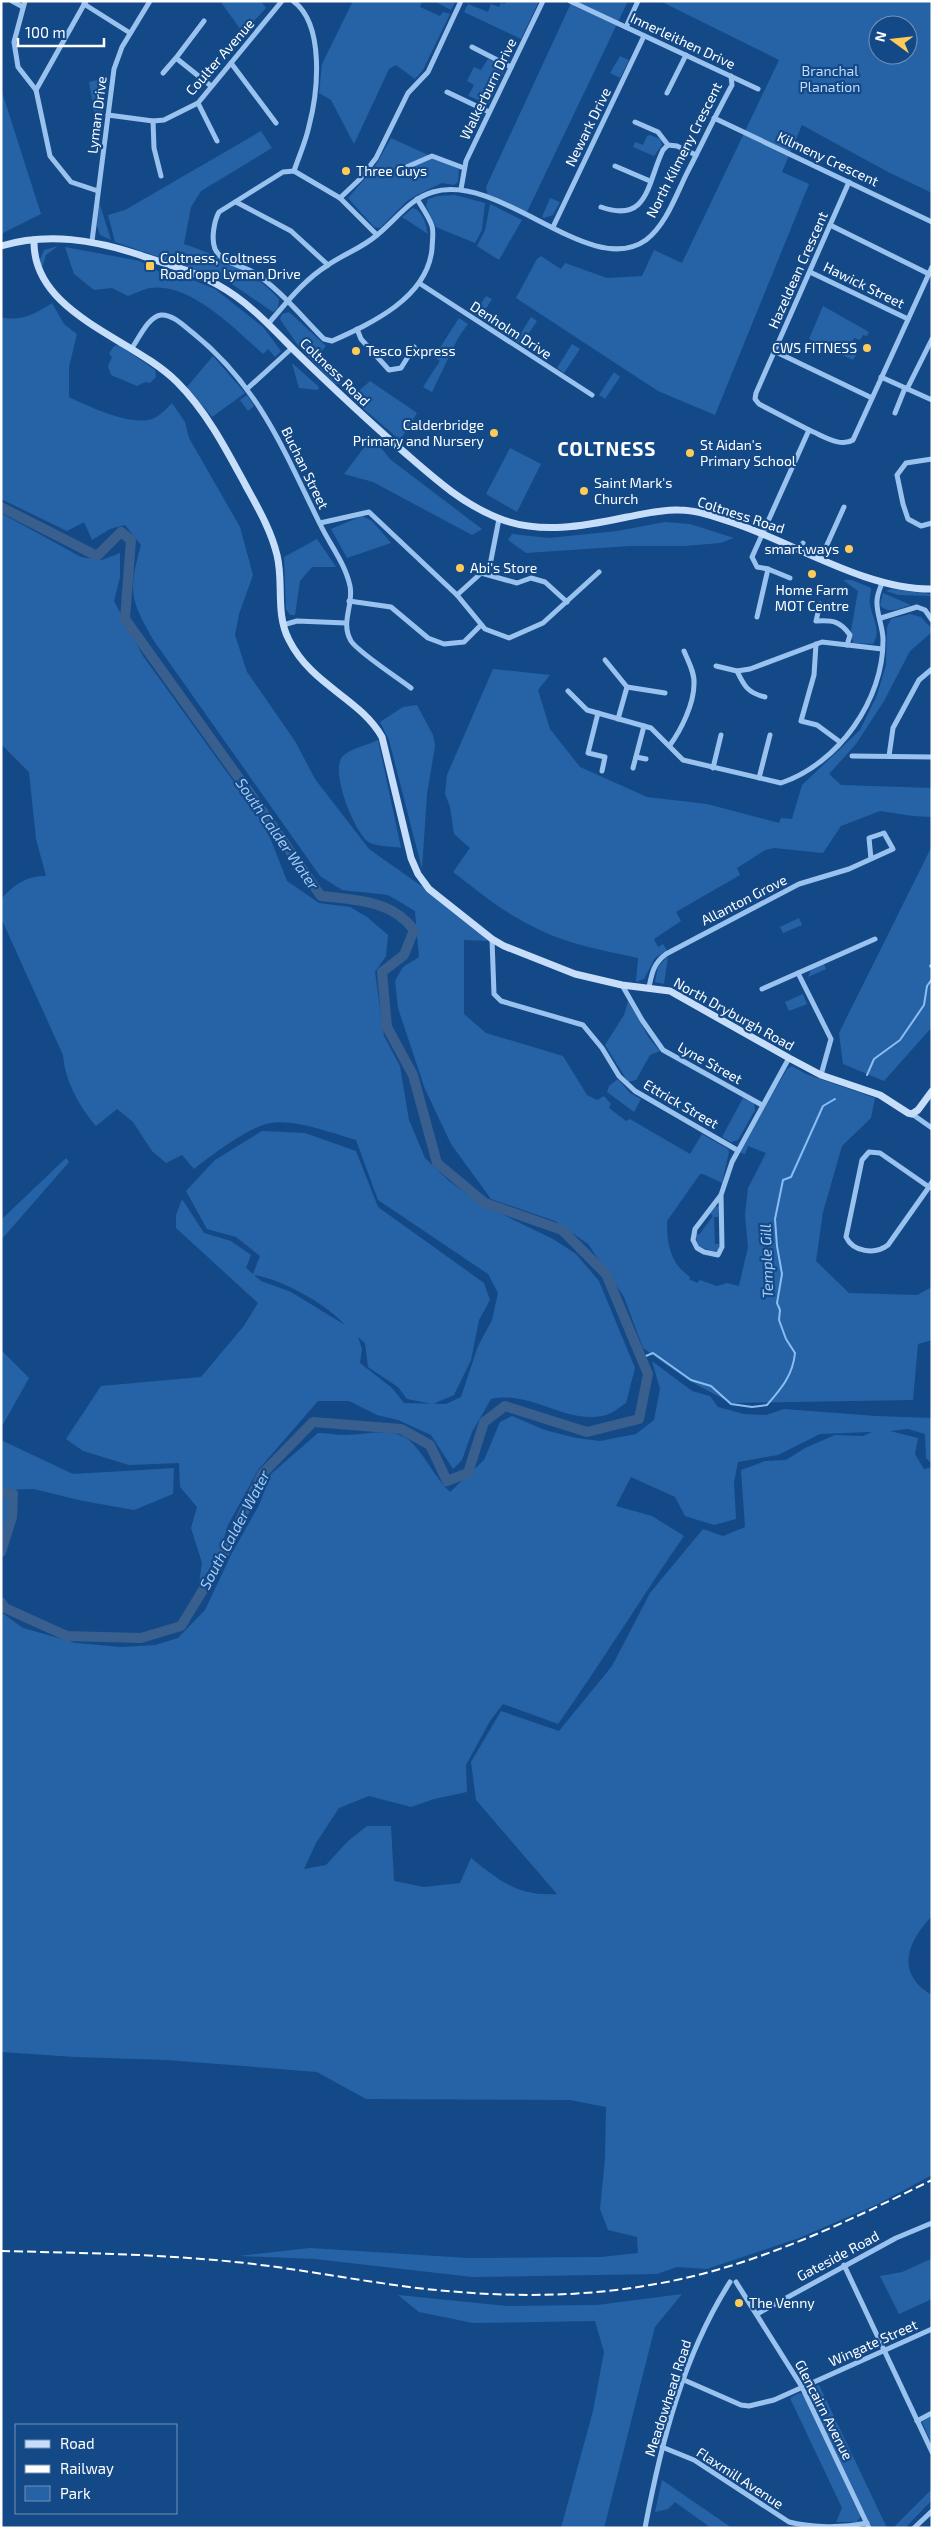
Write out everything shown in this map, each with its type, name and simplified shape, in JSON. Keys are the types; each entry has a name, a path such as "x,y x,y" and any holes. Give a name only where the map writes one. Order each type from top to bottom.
{"street":[{"path":"12,1 24,4 14,42 18,67 36,90 50,156 71,182 98,191"},
{"name":"Lyman Drive","path":"92,241 114,69 130,33 150,1"},
{"name":"Coulter Avenue","path":"108,115 153,121 171,117 198,103 282,1"},
{"path":"294,1 307,13 311,23 316,51 314,98 310,126 294,170"},
{"path":"340,198 376,158 408,93 428,72 460,1"},
{"name":"Walkerburn Drive","path":"461,189 464,168 543,1"},
{"name":"Innerleithen Drive","path":"570,1 758,89"},
{"path":"626,28 638,1"},
{"path":"36,90 85,3 130,33"},
{"path":"163,73 204,21"},
{"name":"Newark Drive","path":"553,227 644,36"},
{"path":"472,47 512,66"},
{"path":"667,93 686,55"},
{"path":"176,58 212,86"},
{"path":"231,62 276,123"},
{"name":"North Kilmeny Crescent","path":"268,322 312,277 377,235 417,199 432,192 461,189 488,197 601,249 631,248 645,241 659,227 732,85 731,76"},
{"path":"448,92 489,112"},
{"path":"198,103 218,141"},
{"name":"Kilmeny Crescent","path":"714,118 932,222"},
{"path":"153,121 154,148 161,176"},
{"path":"635,122 658,132 668,145 677,146 696,155"},
{"path":"601,207 619,212 632,210 644,196 663,150 668,145"},
{"path":"402,169 432,156 464,168"},
{"path":"615,166 650,181"},
{"path":"377,235 340,198 294,170 283,172 219,212 216,217 213,241 215,249 221,256 251,271 272,287 324,338 332,341 357,329 400,303 419,283 431,256 433,239 432,226 417,199"},
{"name":"Hazeldean Crescent","path":"809,430 759,404 755,399 774,351 849,182"},
{"path":"236,202 291,231 328,265"},
{"path":"830,225 929,274"},
{"name":"Coltness Road","path":"1,246 34,240 65,239 92,241 188,272 218,285 268,322 355,410 444,487 470,504 499,519 536,527 569,527 678,510 700,513 781,538 801,546 822,558 882,582 932,589"},
{"name":"North Dryburgh Road","path":"34,240 33,254 38,270 58,298 82,318 132,348 177,382 219,437 267,524 273,540 280,569 280,606 283,625 300,660 315,676 374,724 382,737 411,858 418,874 429,889 492,939 544,963 575,974 622,985 670,991 821,1075 880,1095 932,1128"},
{"path":"790,578 768,568 757,567 752,557 761,533 809,430 847,444 853,440 932,268"},
{"name":"Hawick Street","path":"810,272 908,319"},
{"name":"Denholm Drive","path":"419,283 592,395"},
{"name":"Buchan Street","path":"132,348 153,318 158,315 170,316 215,351 248,388 266,414 320,524 340,558 350,587 345,628 352,643 411,688"},
{"path":"357,329 361,339 389,370 401,368 414,347"},
{"path":"895,414 906,388 932,339"},
{"path":"248,388 292,348"},
{"path":"774,351 872,398"},
{"path":"881,377 932,400"},
{"path":"932,459 906,463 897,475 908,519 921,526 932,523"},
{"path":"822,558 844,507"},
{"path":"320,524 369,512 457,596 485,629 509,638 543,623 599,572"},
{"path":"457,596 490,565 499,519"},
{"path":"757,617 768,568"},
{"path":"481,573 517,583 531,578 545,582 567,602"},
{"path":"568,691 586,710 651,728 683,760 781,784 822,763 861,718 875,688 882,649 881,618 877,602 882,582"},
{"path":"348,601 391,606 428,638 444,644 464,642 481,625"},
{"path":"820,604 816,621 836,620 844,626 850,635 847,645"},
{"path":"881,618 917,607 925,610 932,620"},
{"path":"283,625 297,620 346,623"},
{"path":"716,666 737,671 750,669 822,642 882,649"},
{"path":"816,644 814,675 801,721 817,725 840,742"},
{"path":"670,745 682,728 694,685 692,672 684,651"},
{"path":"605,660 627,687 665,694"},
{"path":"888,756 893,728 919,680 932,669"},
{"path":"737,671 746,689 754,694 765,697"},
{"path":"618,719 627,687"},
{"path":"598,713 588,752 605,757 602,771"},
{"path":"633,768 644,726"},
{"path":"712,768 721,735"},
{"path":"759,778 770,735"},
{"path":"852,756 932,757"},
{"path":"636,757 646,759"},
{"name":"Allanton Grove","path":"649,987 657,961 666,954 799,884 849,869 871,859 893,849 884,834 869,838 871,859"},
{"name":"Ettrick Street","path":"492,939 494,994 501,1001 583,1025 602,1048 619,1076 635,1091 737,1150"},
{"path":"762,989 875,939"},
{"path":"798,973 831,1039 821,1075"},
{"name":"Lyne Street","path":"622,985 642,1020 663,1050 762,1105"},
{"path":"721,1195 722,1248 718,1255 713,1255 697,1248 693,1235 695,1229 721,1195 737,1150 788,1058"},
{"path":"912,1114 918,1110 932,1090"},
{"path":"869,1152 880,1153 931,1186 884,1248 862,1250 849,1244 846,1237 862,1160 869,1152"},
{"name":"Gateside Road","path":"757,2314 844,2265 896,2238 932,2223"},
{"path":"844,2265 932,2452"},
{"name":"Glencairn Avenue","path":"733,2282 757,2314 802,2386 868,2525"},
{"name":"Meadowhead Road","path":"645,2528 662,2447 695,2346 733,2282"},
{"name":"Wingate Street","path":"684,2380 741,2405 749,2406 774,2400 932,2330"},
{"path":"917,2421 932,2413"},
{"name":"Flaxmill Avenue","path":"662,2447 694,2460 789,2522 800,2525 868,2525"},
{"path":"914,2528 932,2510"}],"green space":[{"path":"220,1 261,1 266,8 243,33"},
{"path":"353,1 422,1 420,7 440,16 443,12 450,14 423,70 415,79 396,65 389,69 354,144 331,100 319,93 322,64"},
{"path":"434,1 456,1 451,10"},
{"path":"506,1 539,1 521,39 464,12 468,4 488,12 491,4 499,7 501,3 505,4"},
{"path":"572,1 628,1 526,214 488,197 486,187"},
{"name":"Branchal Planation","path":"660,1 932,1 932,193 888,172 802,125 782,172 809,184 715,415 658,391 516,298 537,259 541,256 561,269 565,263 607,278 642,276 654,250 682,263 779,60"},
{"path":"620,56 629,60 620,78 610,73"},
{"path":"488,59 504,66 505,69 488,105 486,105 484,102 468,96 474,85 467,81 474,67 481,70"},
{"path":"107,78 103,102 93,105 89,82"},
{"path":"1,89 41,214 1,234"},
{"path":"103,106 102,118 96,120 93,108"},
{"path":"261,131 272,148 201,191 191,207 184,244 223,259 258,280 279,299 278,308 273,312 226,280 115,242 108,215 125,210"},
{"path":"650,135 660,139 662,145 654,156 633,147 635,142 643,145 647,136"},
{"path":"391,138 459,169 458,182 454,185 442,183 417,195 407,201 380,228 374,227 348,198 374,168"},
{"path":"455,195 485,203 482,230 475,243 436,227 426,206 428,199 438,196"},
{"path":"550,198 560,202 553,215 544,218 542,217"},
{"path":"99,202 111,240 100,235 97,226"},
{"path":"490,204 522,220 499,260 477,246 485,230"},
{"path":"413,208 422,215 428,234 402,217"},
{"path":"58,246 46,255 42,268 39,262 44,250"},
{"path":"65,247 140,261 158,271 173,272 215,289 263,327 281,351 275,357 268,349 263,354 211,309 181,292 165,288 150,288 128,296 112,288 94,290 74,274"},
{"path":"486,296 492,299 480,318 474,314"},
{"path":"52,303 64,324 77,334 69,367 69,397 111,415 135,420 154,418 172,403 185,422 189,438 240,527 253,575 239,614 235,635 247,672 295,741 315,779 369,849 427,890 487,937 487,941 464,940 464,1014 486,1033 563,1056 587,1095 597,1100 604,1096 611,1104 609,1108 626,1121 630,1119 690,1154 702,1134 728,1149 729,1152 722,1183 700,1174 667,1221 671,1252 678,1266 690,1277 689,1279 697,1283 700,1280 717,1286 727,1283 739,1286 748,1247 745,1215 748,1188 766,1153 748,1146 745,1154 739,1152 787,1069 792,1066 806,1074 875,1098 871,1118 842,1146 823,1212 816,1261 849,1293 917,1295 932,1287 932,1340 918,1344 913,1400 731,1403 688,1380 643,1348 624,1297 588,1244 555,1221 491,1199 451,1144 425,1089 398,1008 395,981 403,967 419,957 415,911 388,895 342,890 320,876 146,627 136,605 133,585 141,545 125,525 110,529 92,540 84,522 67,531 1,499 1,317 21,318 40,311"},
{"path":"823,306 869,332 867,336 863,335 860,340 854,338 848,350 856,355 853,360 809,339"},
{"path":"289,312 326,346 314,360 336,382 340,379 341,384 335,384 299,347 280,319 282,314"},
{"path":"531,317 537,321 521,345 516,341"},
{"path":"459,318 468,324 458,338 432,392 423,387 440,361 434,357"},
{"path":"572,344 580,349 564,373 557,368"},
{"path":"119,345 155,370 156,377 150,383 145,382 137,386 111,375 108,366 112,357 109,354 114,346"},
{"path":"213,356 245,393 212,417 187,387"},
{"path":"292,363 319,387 318,390 299,388"},
{"path":"614,372 620,377 605,399 599,395"},
{"path":"370,381 417,413 400,440 351,398"},
{"path":"247,395 254,406 248,411 240,400"},
{"path":"372,437 391,460 482,529 472,535 373,482 344,474"},
{"path":"510,448 541,464 517,512 486,494"},
{"path":"1,513 81,557 102,560 120,553 120,577 114,601 143,656 257,814 271,840 287,881 319,903 350,907 367,917 388,935 386,956 375,972 384,1036 400,1066 409,1120 425,1158 449,1181 481,1204 553,1239 576,1254 599,1281 635,1368 626,1403 609,1414 592,1417 577,1416 521,1399 491,1399 472,1432 462,1460 453,1469 431,1435 398,1420 377,1415 349,1401 318,1401 258,1470 228,1525 219,1556 199,1584 202,1563 191,1528 197,1507 180,1487 179,1463 129,1465 83,1451 66,1439 101,1386 201,1377 243,1327 258,1303 176,1228 176,1215 182,1199 204,1233 231,1241 251,1255 246,1268 253,1274 260,1256 236,1237 207,1229 186,1191 215,1160 262,1131 305,1133 356,1151 378,1207 484,1283 490,1300 479,1320 471,1360 454,1395 434,1404 446,1404 461,1397 478,1346 492,1320 498,1293 488,1274 378,1200 356,1140 302,1125 280,1122 270,1123 241,1136 194,1169 182,1155 166,1163 152,1151 133,1122 117,1109 96,1126 74,1093 64,1065 63,1055 1,918 1,899 6,894 16,885 27,879 46,876 36,839 29,772 1,744","holes":["254,1275 265,1277 290,1287 315,1301 345,1325 291,1292 261,1281","358,1337 365,1343 368,1367 398,1387 407,1399 431,1404 404,1403 392,1388 360,1363 362,1349"]},
{"path":"362,516 372,521 391,543 347,558 331,529"},
{"path":"665,522 690,524 734,538 720,543 685,546 630,546 526,553 508,540 512,534 549,538 617,531"},
{"path":"317,539 336,567 312,567 300,581 295,615 290,615 286,609 284,557"},
{"path":"843,580 852,580 871,588 870,604 877,629 876,639 873,644 853,643 851,631 858,591"},
{"path":"891,589 930,594 932,596 898,595 886,591"},
{"path":"883,593 911,605 895,610 887,610 880,605"},
{"path":"910,614 921,617 932,629 932,632 910,651 884,701 856,744 829,774 841,785 932,788 932,817 880,811 841,826 823,853 774,848 765,850 737,868 740,875 676,912 681,921 654,939 658,947 663,944 667,950 655,958 644,979 636,982 638,958 584,946 545,932 501,908 453,872 470,848 454,834 450,807 445,794 447,775 493,669 550,675 538,690 550,729 580,767 647,797 707,804 779,823 781,818 792,819 802,785 860,730 877,695 886,665 887,627 891,619"},
{"path":"417,705 433,735 435,746 427,794 422,869 389,740 380,722 403,707"},
{"path":"378,740 401,848 378,845 367,841 350,813 341,786 339,763 343,756"},
{"path":"932,846 932,1027 884,1081 843,1064 839,1033"},
{"path":"799,918 802,925 783,933 780,927"},
{"path":"668,956 664,984 655,982 658,967"},
{"path":"824,964 826,969 808,977 811,970"},
{"path":"803,994 807,1004 789,1011 785,1002"},
{"path":"628,1001 649,1038 660,1051 650,1055 636,1080 628,1082 605,1045 624,1015"},
{"path":"618,1079 630,1093 641,1099 634,1112 607,1092 609,1086"},
{"path":"743,1098 754,1103 755,1110 738,1140 731,1142 722,1137"},
{"path":"66,1158 69,1162 1,1240 1,1220"},
{"path":"715,1206 719,1207 718,1217 714,1217 715,1244 720,1244 720,1249 717,1253 698,1246 695,1233 699,1235 713,1216 710,1213"},
{"path":"1,1350 29,1378 1,1428"},
{"path":"652,1361 692,1391 710,1396 718,1407 744,1414 766,1415 784,1409 932,1418 932,1464 926,1458 925,1434 908,1429 890,1431 918,1438 915,1454 924,1469 932,1467 932,1916 911,1946 909,1967 913,1977 920,1986 932,1995 932,2175 878,2204 799,2238 707,2269 677,2267 657,2274 472,2277 315,2259 239,2256 310,2248 468,2258 601,2257 638,2253 637,2237 608,2230 600,2209 605,2158 606,2107 570,2100 366,2099 317,2072 167,2060 1,2052 1,1612 23,1628 76,1643 121,1647 155,1645 178,1638 205,1610 232,1553 259,1505 271,1474 318,1433 345,1435 389,1433 405,1438 417,1449 450,1492 484,1460 500,1422 512,1416 545,1430 576,1438 600,1441 636,1434 654,1420 660,1389","holes":["872,1432 863,1436 835,1435 805,1448 786,1460 765,1461 741,1470 745,1527 723,1536 703,1529 650,1593 612,1666 559,1731 501,1711 471,1762 476,1800 557,1894 531,1893 511,1886 471,1858 460,1883 424,1887 394,1881 391,1826 367,1826 348,1841 326,1865 304,1869 316,1843 339,1808 369,1796 411,1807 434,1799 467,1792 466,1765 490,1721 503,1704 558,1724 684,1536 652,1516 616,1506 631,1477 675,1497 685,1516 714,1525 736,1519 734,1482 738,1462 778,1455 820,1434"]},
{"path":"1,1440 73,1474 174,1468 173,1494 134,1510 83,1501 34,1489 1,1490"},
{"path":"1,1492 13,1495 12,1518 1,1549"},
{"path":"931,2259 932,2299 899,2314 880,2276 902,2272"},
{"path":"682,2294 655,2327 604,2528 561,2528 593,2411 604,2352 595,2321 473,2323 419,2312 398,2295 507,2306 597,2305"},
{"path":"819,2385 887,2528 871,2528 808,2394 810,2389"},
{"path":"799,2393 804,2394 861,2516 857,2522 836,2522 842,2508 790,2398"},
{"path":"932,2416 932,2445 922,2422"},
{"path":"662,2480 732,2528 711,2528 675,2502 668,2509 655,2512"},
{"path":"932,2489 932,2500 905,2528 893,2528"}],"waterway":[{"name":"South Calder Water","path":"1,507 97,556 121,532 131,540 125,619 321,896 372,903 384,907 405,920 414,930 404,955 382,972 387,1027 413,1075 437,1163 485,1203 562,1230 606,1274 648,1374 639,1419 587,1432 505,1406 484,1422 468,1473 447,1481 430,1445 401,1429 313,1422 262,1474 220,1562 181,1626 141,1638 67,1636 5,1608 1,1602"},
{"name":"Temple Gill","path":"932,964 930,966 932,968"},
{"name":"Temple Gill","path":"867,1075 874,1059 900,1040 924,1005 927,986 932,979"},
{"name":"Temple Gill","path":"641,1358 653,1353 691,1380 711,1386 731,1404 752,1407 767,1405 781,1387 792,1368 795,1353 786,1339 779,1320 780,1310 777,1303 782,1274 775,1219 783,1180 791,1177 823,1106 835,1099"},
{"name":"South Calder Water","path":"1,1492 13,1494 12,1517 1,1552"}],"railway":[{"path":"1,2251 123,2254 215,2260 426,2289 482,2294 538,2295 594,2292 650,2285 687,2278 723,2268 795,2243 864,2213 932,2180"}],"place":[{"name":"Three Guys","path":"346,171"},
{"name":"Coltness, Coltness Road opp Lyman Drive","path":"150,266"},
{"name":"CWS FITNESS","path":"867,348"},
{"name":"Tesco Express","path":"356,351"},
{"name":"Calderbridge Primary and Nursery","path":"494,433"},
{"name":"St Aidan's Primary School","path":"690,453"},
{"name":"Saint Mark's Church","path":"584,491"},
{"name":"smart ways","path":"849,549"},
{"name":"Abi's Store","path":"460,568"},
{"name":"Home Farm MOT Centre","path":"812,574"},
{"name":"The Venny","path":"739,2303"}],"district":[{"name":"COLTNESS","path":"607,449"}]}
